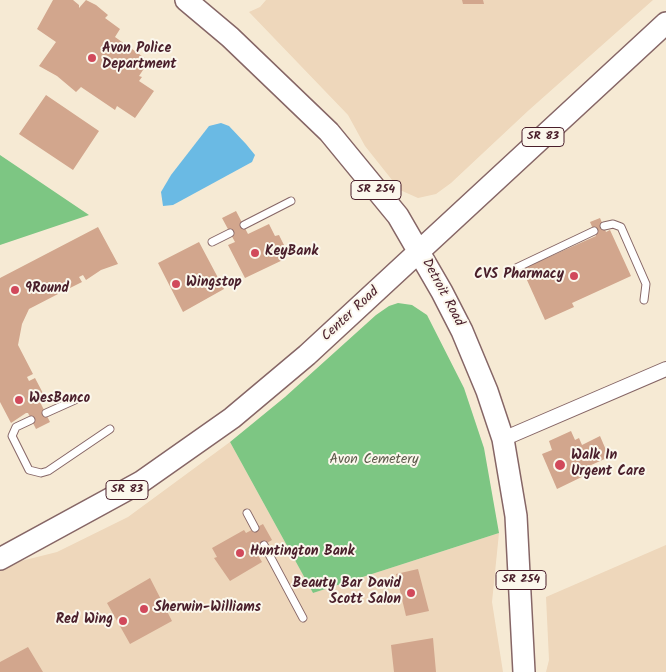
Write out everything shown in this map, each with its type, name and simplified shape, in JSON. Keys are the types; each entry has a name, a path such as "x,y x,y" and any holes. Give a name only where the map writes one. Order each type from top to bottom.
{"main road":[{"name":"Detroit Road","path":"186,0 230,37 329,132 398,216 420,251 462,331 495,412 503,439 516,516 524,672"},
{"name":"Center Road","path":"0,558 141,482 232,418 307,355 666,23"}],"street":[{"path":"503,439 666,370"}],"lane":[{"path":"244,225 291,201"},
{"path":"604,226 612,224 621,227 646,284 644,300"},
{"path":"516,268 594,231"},
{"path":"212,242 230,233"},
{"path":"46,414 75,400"},
{"path":"31,420 16,427 12,436 29,470 41,473 48,471 110,429"},
{"path":"247,513 256,528"},
{"path":"264,544 303,618"}],"shaded area":[{"path":"266,0 653,0 529,110 451,183 436,194 418,198 400,190 365,146 348,115 249,12 260,7"},
{"path":"230,442 313,593 499,533 492,602 503,672 0,672 0,571 21,561 57,552 128,517"},
{"path":"666,545 666,672 546,672 549,660 546,597"}],"green space":[{"path":"0,155 89,215 0,245"},
{"name":"Avon Cemetery","path":"398,303 412,305 427,315 464,388 484,448 499,533 313,593 230,442 285,397 376,315 389,306"}],"water":[{"path":"221,123 229,126 255,155 252,162 173,205 163,206 161,192 171,175 209,126"}],"building":[{"path":"53,0 73,0 79,5 79,8 86,0 96,5 108,15 105,18 120,29 115,37 149,61 139,76 142,77 139,81 154,91 135,118 117,106 115,110 81,87 76,92 57,76 39,66 56,42 37,29"},
{"path":"462,0 483,0 484,4 463,4"},
{"path":"46,95 99,131 73,170 19,134"},
{"path":"236,211 248,234 269,224 275,236 279,235 284,245 281,247 287,258 245,278 228,245 235,242 222,218"},
{"path":"600,218 606,232 610,230 631,276 572,303 574,307 545,320 522,269 596,236 590,222"},
{"path":"98,227 118,264 101,270 86,280 83,275 79,277 82,282 62,292 60,287 55,289 58,294 29,309 22,324 18,345 33,374 27,377 29,381 35,378 45,397 39,400 50,422 36,429 28,413 26,413 11,423 0,402 0,278"},
{"path":"199,242 224,289 183,312 158,263"},
{"path":"571,431 575,440 579,438 582,445 600,436 609,457 589,466 592,472 557,489 542,454 552,450 549,441"},
{"path":"263,524 272,540 255,550 262,562 230,581 214,558 217,557 212,548 244,530 246,533"},
{"path":"418,569 429,611 406,616 396,574"},
{"path":"150,578 172,621 130,644 107,603"},
{"path":"433,638 436,672 394,672 391,645"},
{"path":"28,647 43,672 0,672 0,662"}],"place":[{"name":"Avon Police Department","path":"92,58"},
{"name":"KeyBank","path":"255,253"},
{"name":"CVS Pharmacy","path":"574,276"},
{"name":"Wingstop","path":"176,284"},
{"name":"9Round","path":"15,290"},
{"name":"WesBanco","path":"19,400"},
{"name":"Walk In Urgent Care","path":"560,465"},
{"name":"Huntington Bank","path":"240,553"},
{"name":"Beauty Bar David Scott Salon","path":"411,593"},
{"name":"Sherwin-Williams","path":"144,609"},
{"name":"Red Wing","path":"123,621"}]}
